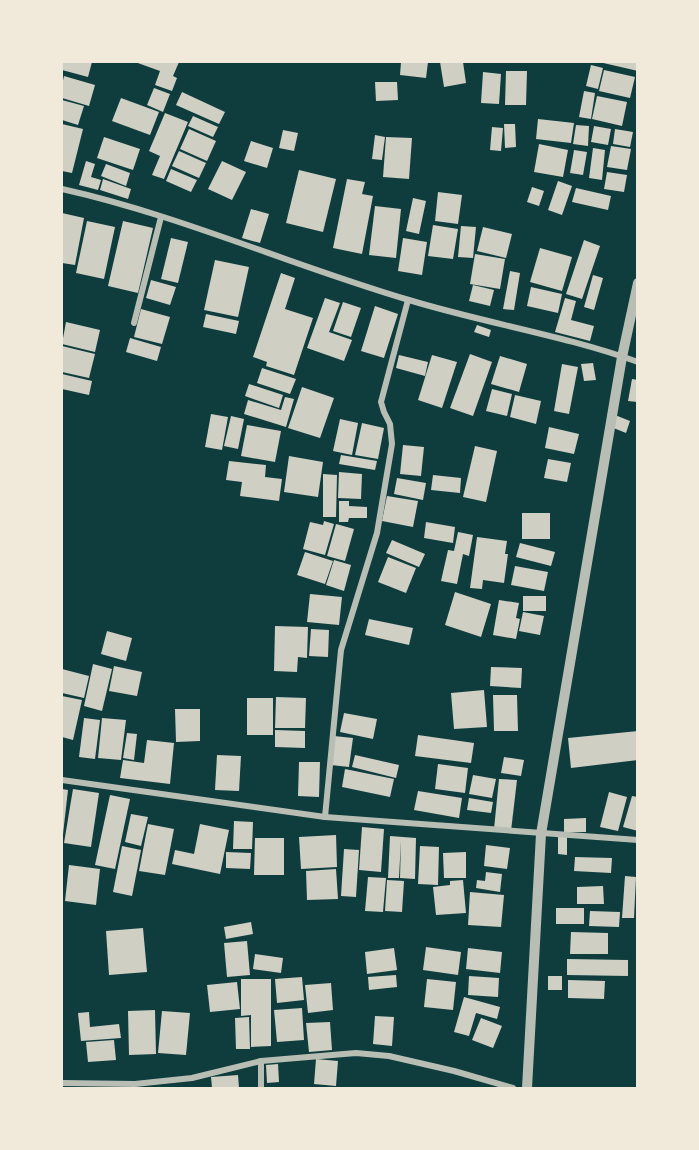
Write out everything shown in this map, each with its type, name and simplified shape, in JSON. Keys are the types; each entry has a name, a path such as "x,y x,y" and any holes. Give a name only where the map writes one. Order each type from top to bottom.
{"street":[{"path":"62,189 161,217 408,300 638,362"},
{"path":"134,323 161,217"},
{"path":"527,1089 541,834 622,357 638,284"},
{"path":"325,817 341,650 377,533 392,444 390,424 381,402 408,300"},
{"path":"62,780 325,817 638,840"},
{"path":"62,1083 135,1084 192,1078 261,1061 356,1053 389,1056 454,1071 513,1089"},
{"path":"261,1061 261,1089"}],"building":[{"path":"62,62 92,62 88,77 62,70"},
{"path":"135,62 179,62 173,76 177,78 172,91 155,85 160,71"},
{"path":"401,62 428,62 426,78 400,75"},
{"path":"440,62 463,62 466,83 444,87"},
{"path":"599,62 638,62 638,71"},
{"path":"591,65 603,68 598,89 586,86"},
{"path":"604,70 635,77 630,98 599,91"},
{"path":"506,71 527,71 526,105 505,105"},
{"path":"483,72 501,74 499,104 481,103"},
{"path":"64,76 95,85 89,106 62,98"},
{"path":"375,82 397,82 398,100 376,101"},
{"path":"154,88 170,94 163,112 147,105"},
{"path":"584,91 595,93 591,119 579,117"},
{"path":"182,92 225,112 219,124 176,105"},
{"path":"597,96 627,102 622,126 592,119"},
{"path":"121,98 159,112 150,135 112,121"},
{"path":"62,100 84,106 78,125 62,120"},
{"path":"165,113 188,122 164,179 152,175 160,156 149,151"},
{"path":"193,116 218,127 213,137 188,126"},
{"path":"538,119 574,123 571,143 536,139"},
{"path":"62,124 83,129 72,173 62,171"},
{"path":"504,124 515,124 516,147 505,148"},
{"path":"576,125 589,126 588,146 573,144"},
{"path":"594,126 611,129 608,145 591,142"},
{"path":"492,127 503,128 501,151 490,150"},
{"path":"189,129 216,141 207,161 180,149"},
{"path":"615,129 633,132 630,147 613,144"},
{"path":"283,130 298,133 294,151 279,148"},
{"path":"375,135 385,137 382,160 372,159"},
{"path":"104,137 140,149 133,170 97,158"},
{"path":"386,137 412,138 409,179 383,177"},
{"path":"251,141 273,148 267,168 244,161"},
{"path":"539,144 568,150 563,177 534,172"},
{"path":"611,146 631,149 627,170 607,167"},
{"path":"593,148 605,150 602,180 589,178"},
{"path":"574,150 587,152 583,175 570,173"},
{"path":"179,151 206,163 199,178 172,166"},
{"path":"86,161 95,164 91,177 101,180 98,190 79,185"},
{"path":"222,161 246,172 232,200 208,189"},
{"path":"106,164 130,173 126,186 101,176"},
{"path":"171,169 197,180 191,192 166,181"},
{"path":"299,170 336,179 323,232 286,223"},
{"path":"607,172 627,175 624,192 604,189"},
{"path":"103,179 131,189 128,199 100,190"},
{"path":"347,179 365,182 362,194 373,196 362,254 333,248"},
{"path":"558,181 572,186 562,215 548,210"},
{"path":"532,187 544,191 539,206 527,202"},
{"path":"576,188 611,196 608,210 572,202"},
{"path":"438,192 462,195 458,224 435,221"},
{"path":"413,198 426,201 419,234 406,231"},
{"path":"375,206 401,209 396,258 369,255"},
{"path":"251,209 269,214 260,243 242,238"},
{"path":"62,213 84,218 75,265 62,263"},
{"path":"87,221 115,227 104,279 76,273"},
{"path":"123,221 153,228 138,293 108,286"},
{"path":"433,225 458,229 453,259 428,256"},
{"path":"461,226 476,227 473,258 458,257"},
{"path":"483,227 512,234 506,258 477,251"},
{"path":"171,238 188,242 178,283 161,279"},
{"path":"403,238 427,242 422,275 398,271"},
{"path":"584,240 600,246 582,299 566,294"},
{"path":"540,248 572,257 562,291 530,282"},
{"path":"475,254 505,259 500,289 470,284"},
{"path":"215,260 249,267 238,317 204,310"},
{"path":"510,271 520,273 514,310 503,309"},
{"path":"281,273 295,278 285,309 313,318 294,375 266,366 267,362 253,357"},
{"path":"593,275 603,278 594,310 584,307"},
{"path":"151,280 176,287 170,305 146,298"},
{"path":"473,285 494,290 490,306 469,301"},
{"path":"531,287 562,294 558,313 527,306"},
{"path":"325,298 340,303 329,332 352,340 344,361 307,348"},
{"path":"565,298 576,301 571,320 594,326 590,341 555,332"},
{"path":"343,302 361,308 351,337 333,331"},
{"path":"375,306 398,314 384,358 361,351"},
{"path":"141,309 170,317 162,344 134,337"},
{"path":"206,314 239,321 236,334 203,327"},
{"path":"66,322 100,330 95,352 62,344"},
{"path":"477,325 491,330 489,337 474,332"},
{"path":"130,338 161,347 157,361 126,352"},
{"path":"62,346 95,354 89,378 62,372"},
{"path":"470,354 492,362 473,416 450,408"},
{"path":"399,355 428,362 425,376 396,368"},
{"path":"432,355 457,362 442,408 418,400"},
{"path":"500,356 527,364 519,392 491,384"},
{"path":"593,363 596,380 584,381 581,364"},
{"path":"562,364 578,367 569,414 554,411"},
{"path":"262,368 296,379 290,394 257,383"},
{"path":"62,374 92,381 89,395 62,389"},
{"path":"632,379 638,380 637,402 628,401"},
{"path":"249,384 283,395 279,408 245,396"},
{"path":"302,387 334,398 320,438 288,428"},
{"path":"492,389 512,394 507,416 486,411"},
{"path":"515,395 541,401 536,424 510,417"},
{"path":"285,397 294,399 286,427 244,414 248,400 281,410"},
{"path":"211,414 228,417 222,450 205,447"},
{"path":"615,415 630,421 626,433 611,427"},
{"path":"231,416 244,419 238,449 224,446"},
{"path":"340,419 358,423 352,455 333,451"},
{"path":"362,423 384,428 378,459 355,455"},
{"path":"247,425 281,431 275,462 241,456"},
{"path":"549,427 579,434 574,454 545,448"},
{"path":"403,445 424,447 421,476 400,474"},
{"path":"475,446 497,451 486,502 463,497"},
{"path":"341,455 377,461 375,470 339,464"},
{"path":"289,456 323,462 318,497 284,492"},
{"path":"548,459 571,463 567,482 544,478"},
{"path":"229,461 266,465 265,477 282,479 279,501 240,496 242,482 226,480"},
{"path":"339,472 362,474 361,499 338,498"},
{"path":"323,474 337,475 336,517 323,517"},
{"path":"433,475 461,478 460,493 431,490"},
{"path":"397,478 426,483 423,500 394,494"},
{"path":"387,496 418,501 413,527 382,521"},
{"path":"339,501 349,501 349,506 367,507 367,518 349,518 348,522 339,522"},
{"path":"522,513 550,513 550,539 522,539"},
{"path":"324,521 334,524 325,555 303,549 310,522 323,525"},
{"path":"426,522 455,527 453,543 424,538"},
{"path":"336,524 354,529 345,561 327,556"},
{"path":"458,532 473,535 469,556 463,554 457,584 441,581 448,550 454,551"},
{"path":"477,537 507,541 505,554 508,554 504,583 483,580 482,589 470,588"},
{"path":"392,540 425,554 419,567 386,553"},
{"path":"520,543 555,552 551,566 516,557"},
{"path":"305,552 333,561 325,584 297,575"},
{"path":"388,557 416,568 406,593 378,582"},
{"path":"334,560 351,565 344,591 326,585"},
{"path":"515,566 548,572 544,591 511,585"},
{"path":"455,592 491,604 481,637 445,625"},
{"path":"310,594 342,597 339,625 307,622"},
{"path":"523,596 546,596 546,611 523,611"},
{"path":"499,600 519,603 516,618 520,619 516,639 493,635"},
{"path":"523,612 544,616 540,635 519,631"},
{"path":"369,619 413,628 409,645 365,635"},
{"path":"275,626 308,627 307,658 298,657 297,672 274,671"},
{"path":"311,629 329,630 328,657 309,656"},
{"path":"107,631 132,638 126,661 101,654"},
{"path":"93,664 112,669 102,711 84,706"},
{"path":"114,666 142,672 137,696 109,691"},
{"path":"491,667 522,668 521,688 490,686"},
{"path":"62,669 89,676 84,698 62,693"},
{"path":"484,690 487,727 454,729 451,693"},
{"path":"493,695 517,695 518,731 494,731"},
{"path":"62,696 82,700 73,740 62,737"},
{"path":"276,697 306,698 305,728 275,728"},
{"path":"247,698 273,698 273,735 247,735"},
{"path":"175,709 200,709 200,741 176,742"},
{"path":"344,713 377,719 373,739 340,732"},
{"path":"84,718 100,720 95,759 79,757"},
{"path":"102,718 126,720 121,760 98,758"},
{"path":"275,730 305,731 305,748 275,747"},
{"path":"638,731 638,760 571,768 568,738"},
{"path":"127,733 137,734 134,760 123,758"},
{"path":"418,735 474,743 471,763 415,756"},
{"path":"334,736 353,738 349,767 331,765"},
{"path":"147,740 174,743 170,784 120,778 123,760 144,763"},
{"path":"217,755 241,756 239,791 215,790"},
{"path":"355,755 399,765 396,778 352,767"},
{"path":"504,757 524,760 521,776 501,773"},
{"path":"299,762 320,762 319,797 298,796"},
{"path":"438,764 468,768 465,793 435,789"},
{"path":"345,769 394,779 390,797 342,787"},
{"path":"473,775 496,779 492,798 469,794"},
{"path":"499,779 517,780 511,831 494,829"},
{"path":"62,789 68,790 63,834 62,834"},
{"path":"73,789 99,793 91,847 64,843"},
{"path":"418,791 462,798 459,818 414,810"},
{"path":"609,792 627,797 618,831 600,827"},
{"path":"110,795 130,799 115,869 95,865"},
{"path":"632,796 638,797 638,831 623,827"},
{"path":"469,798 493,802 491,813 467,810"},
{"path":"131,814 148,817 141,846 125,842"},
{"path":"586,818 586,832 564,832 564,819"},
{"path":"234,821 253,822 252,849 233,849"},
{"path":"148,824 174,829 165,875 139,871"},
{"path":"200,824 229,830 220,874 172,864 175,850 194,854"},
{"path":"362,827 384,829 381,872 359,870"},
{"path":"336,835 337,867 301,869 299,837"},
{"path":"390,836 416,838 415,879 400,878 401,840 399,878 388,878"},
{"path":"558,837 567,837 567,855 558,854"},
{"path":"255,838 284,838 284,875 254,875"},
{"path":"486,845 510,848 507,869 484,866"},
{"path":"122,846 141,850 132,896 113,892"},
{"path":"420,846 439,847 438,885 418,884"},
{"path":"344,849 359,850 356,897 341,896"},
{"path":"226,852 251,853 250,869 226,868"},
{"path":"466,852 466,878 444,878 443,853"},
{"path":"575,857 612,858 611,873 574,871"},
{"path":"69,865 100,869 96,905 65,901"},
{"path":"336,869 338,899 307,900 306,871"},
{"path":"486,872 502,874 500,892 476,888 477,880 485,881"},
{"path":"625,876 636,877 634,918 622,918"},
{"path":"368,877 386,878 383,912 365,911"},
{"path":"387,880 404,881 402,912 385,911"},
{"path":"463,880 466,913 436,915 433,887 450,885 450,881"},
{"path":"603,886 604,904 577,904 577,887"},
{"path":"470,892 504,895 501,927 468,925"},
{"path":"556,908 584,908 584,924 556,924"},
{"path":"590,911 620,912 619,927 589,926"},
{"path":"251,922 253,934 226,939 224,927"},
{"path":"143,928 147,972 109,975 106,931"},
{"path":"571,932 608,933 608,954 570,954"},
{"path":"247,941 250,975 227,977 224,943"},
{"path":"426,947 461,952 458,975 423,970"},
{"path":"394,948 397,970 367,974 365,952"},
{"path":"468,948 502,952 500,973 466,969"},
{"path":"255,954 283,958 281,973 253,969"},
{"path":"567,959 628,960 628,976 567,975"},
{"path":"396,975 397,987 369,990 368,977"},
{"path":"469,976 499,978 498,997 468,995"},
{"path":"548,976 562,976 562,990 548,990"},
{"path":"302,977 304,1000 277,1003 275,979"},
{"path":"241,979 271,979 271,1046 251,1047 251,1015 241,1016"},
{"path":"427,979 456,982 453,1010 424,1007"},
{"path":"568,980 605,981 604,999 568,998"},
{"path":"237,982 240,1009 210,1012 207,985"},
{"path":"331,983 333,1010 308,1013 305,985"},
{"path":"464,997 500,1007 497,1019 476,1013 469,1036 454,1032"},
{"path":"302,1008 304,1040 277,1042 274,1010"},
{"path":"155,1010 156,1054 129,1055 128,1011"},
{"path":"162,1011 190,1013 186,1055 158,1053"},
{"path":"89,1012 90,1027 119,1024 121,1038 81,1041 78,1013"},
{"path":"375,1016 394,1017 392,1046 373,1044"},
{"path":"249,1017 250,1049 236,1049 235,1018"},
{"path":"481,1018 502,1026 493,1048 472,1040"},
{"path":"330,1022 332,1050 309,1052 306,1023"},
{"path":"114,1040 116,1060 88,1062 86,1042"},
{"path":"316,1059 338,1061 336,1086 314,1084"},
{"path":"278,1064 279,1082 267,1083 266,1065"},
{"path":"238,1075 239,1088 212,1088 211,1077"}]}
